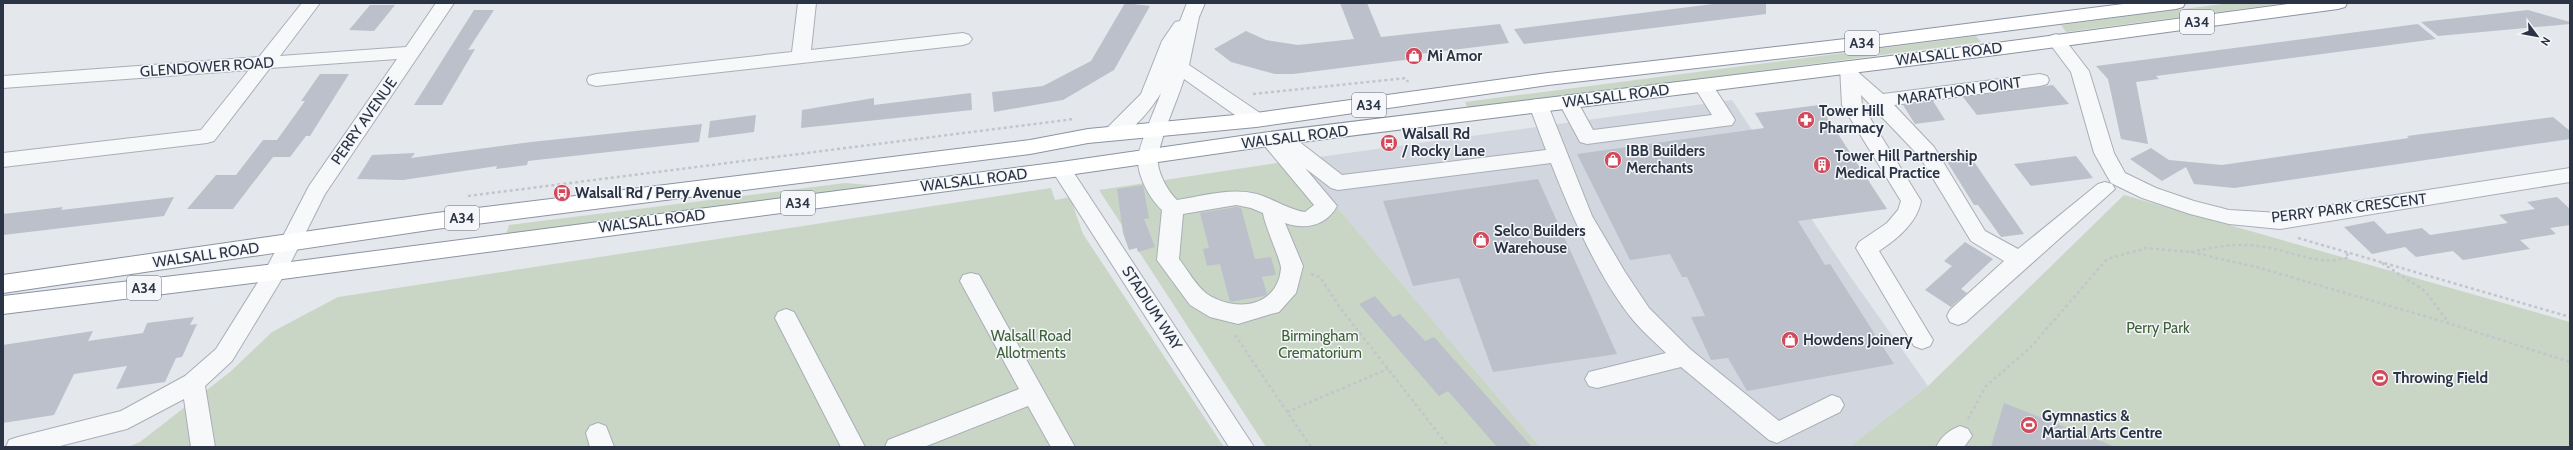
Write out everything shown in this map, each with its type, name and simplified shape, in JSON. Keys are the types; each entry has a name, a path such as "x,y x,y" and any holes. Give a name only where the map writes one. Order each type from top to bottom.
{"highway":[{"name":"WALSALL ROAD","path":"3,284 436,222 1030,147 1112,133 1256,120 1548,79 1880,41 2176,3"},
{"name":"WALSALL ROAD","path":"3,305 275,272 1061,169 1275,138 1703,85 1850,71 2056,40 2338,3"},
{"path":"1030,147 1052,156 1061,169"}],"street":[{"path":"3,160 207,136 311,3"},
{"name":"PERRY AVENUE","path":"290,243 316,191 445,3"},
{"path":"801,58 807,3"},
{"path":"1193,10 1179,67 1148,157 1154,182 1163,199 1174,208 1236,198 1255,201 1289,217 1310,220 1327,206 1275,138"},
{"path":"1112,133 1128,120 1152,91 1178,29 1193,10"},
{"path":"596,80 963,39"},
{"name":"PERRY PARK CRESCENT","path":"2056,40 2080,71 2104,153 2118,178 2149,193 2190,207 2228,217 2280,221 2570,175"},
{"name":"GLENDOWER ROAD","path":"3,82 412,52"},
{"path":"1179,67 1256,120"},
{"path":"1850,71 1852,105 1911,201 1911,208 1907,217 1878,242 1867,248 1922,340"},
{"name":"MARATHON POINT","path":"1850,71 1927,152 1978,236 2019,260"},
{"name":"MARATHON POINT","path":"1879,102 2040,80"},
{"path":"1568,101 1587,137 1725,120 1703,85"},
{"path":"1539,105 1582,216 1617,278 1641,314 1686,358 1777,433 1832,405"},
{"path":"1275,138 1338,183 1559,155"},
{"name":"STADIUM WAY","path":"1061,169 1242,447"},
{"path":"1958,316 2019,260 2105,189"},
{"path":"1174,208 1168,260 1198,298 1218,311 1238,315 1270,306 1288,287 1292,266 1276,229 1272,208"},
{"name":"WALSALL ROAD","path":"275,272 290,243"},
{"path":"18,447 127,419 193,383 224,355 275,272"},
{"path":"971,281 1062,447"},
{"path":"786,318 853,447"},
{"path":"1597,380 1686,358"},
{"path":"193,383 203,447"},
{"path":"897,447 1033,394"}],"path":[{"path":"2294,237 2570,317"},
{"path":"2190,252 2222,245 2258,246 2284,250 2333,262 2349,257 2346,252"},
{"path":"1955,440 1986,386 2030,348 2107,259 2146,248 2190,252 2260,268 2448,323 2570,362"},
{"path":"2380,262 2425,292 2448,323"},
{"path":"1292,266 1320,277 1341,309 1449,447"},
{"path":"1218,311 1311,447"},
{"path":"1287,412 1388,369"}],"shaded area":[{"path":"1732,100 1845,269 1928,386 1849,447 1540,447 1297,160"}],"green space":[{"path":"2230,3 2287,3 2066,32 2061,25"},
{"path":"1976,36 1981,42 1468,109 1465,102"},
{"name":"Birmingham Crematorium","path":"1297,160 1540,447 1266,447 1099,190"},
{"path":"845,183 884,186 506,235 509,225"},
{"name":"Walsall Road Allotments","path":"1051,188 1055,200 1070,197 1083,234 1224,447 128,447 140,442 230,372 272,332 338,297"},
{"name":"Perry Park","path":"2124,195 2570,322 2570,447 1849,447 1928,386"}],"building":[{"path":"1125,3 1150,6 1114,70 1063,100 994,112 992,92 1043,86 1091,61"},
{"path":"1340,3 1367,3 1381,37 1500,24 1509,43 1419,54 1420,58 1293,74 1275,74 1231,62 1214,49 1246,31 1266,40 1298,45 1354,39"},
{"path":"1721,3 1766,3 1766,14 1524,44 1514,29"},
{"path":"370,5 395,5 374,31 349,30"},
{"path":"474,10 494,10 468,50 475,49 442,105 414,105"},
{"path":"2528,10 2570,22 2570,24 2438,36 2421,22"},
{"path":"2418,24 2436,39 2156,76 2159,79 2136,82 2148,144 2121,139 2108,79 2096,66"},
{"path":"320,74 349,74 310,136 306,136 290,157 273,157 233,209 187,209 216,175 236,175 263,140 277,140 305,101 301,101"},
{"path":"2053,85 2069,104 1977,115 1963,97"},
{"path":"971,93 972,110 801,128 802,110 874,98 874,105"},
{"path":"1933,101 1945,120 1915,124 1903,105"},
{"path":"1819,105 1887,209 1798,221 1825,265 1830,264 1894,364 1747,391 1728,358 1711,360 1691,317 1705,316 1687,277 1682,277 1670,254 1630,260 1577,154 1764,128 1755,113"},
{"path":"756,115 754,132 708,138 710,121"},
{"path":"2553,117 2570,131 2570,139 2234,188 2194,184 2186,167 2162,181 2130,159 2151,148 2169,160 2222,165 2409,138 2407,136"},
{"path":"702,124 699,142 528,161 527,165 496,169 497,166 403,180 357,179 372,155 415,153 411,158 531,142"},
{"path":"1966,150 2024,234 2001,237 1978,205 1974,205 1941,152"},
{"path":"2076,156 2093,178 2031,186 2014,164"},
{"name":"Selco Builders Warehouse","path":"1538,179 1617,354 1493,372 1459,278 1413,286 1383,201"},
{"path":"1143,185 1149,218 1144,219 1155,247 1138,252 1137,248 1129,250 1123,233 1117,189"},
{"path":"174,197 164,216 3,235 3,214 63,207 61,210"},
{"path":"2557,197 2570,209 2570,225 2550,228 2556,234 2520,240 2530,249 2463,260 2453,251 2416,257 2405,247 2372,254 2344,227 2374,221 2387,234 2422,228 2430,235 2508,223 2499,215 2535,209 2527,202"},
{"path":"1236,207 1241,208 1255,259 1271,257 1276,275 1262,277 1267,294 1264,296 1230,302 1220,264 1207,266 1203,249 1209,248 1200,213"},
{"path":"1965,242 1993,259 1961,289 1967,293 1951,307 1925,290 1952,266 1944,261"},
{"path":"1375,296 1393,317 1400,314 1425,341 1434,337 1532,447 1497,447 1448,391 1439,396 1359,304"},
{"path":"194,317 190,325 197,324 182,357 176,358 165,382 116,389 127,366 74,374 54,415 3,423 3,345 93,331 88,341 143,333 147,323"},
{"name":"Gymnastics & Martial Arts Centre","path":"2004,403 2113,446 1991,447"}],"place":[{"name":"Mi Amor","path":"1414,56"},
{"name":"Tower Hill Pharmacy","path":"1806,120"},
{"name":"Walsall Rd / Rocky Lane","path":"1389,143"},
{"name":"IBB Builders Merchants","path":"1613,160"},
{"name":"Tower Hill Partnership Medical Practice","path":"1822,165"},
{"name":"Walsall Rd / Perry Avenue","path":"562,193"},
{"name":"Selco Builders Warehouse","path":"1481,240"},
{"name":"Howdens Joinery","path":"1790,340"},
{"name":"Throwing Field","path":"2380,378"},
{"name":"Gymnastics & Martial Arts Centre","path":"2029,425"}]}
